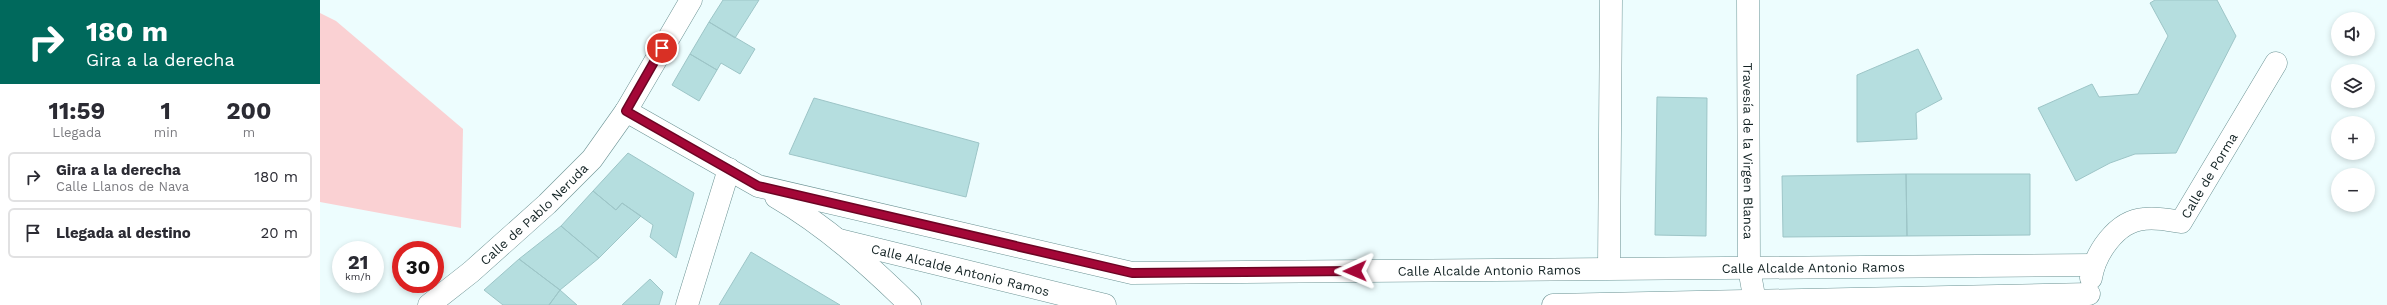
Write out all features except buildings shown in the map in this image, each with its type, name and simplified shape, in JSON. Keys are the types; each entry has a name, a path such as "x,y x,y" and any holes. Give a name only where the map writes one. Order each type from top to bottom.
{"street":[{"name":"Calle de Pablo Neruda","path":"429,305 471,272 547,204 592,159 626,111 692,0"},
{"path":"1610,268 1611,0"},
{"name":"Travesía de la Virgen Blanca","path":"1748,0 1749,268 1754,304"},
{"name":"Calle de Porma","path":"2089,300 2094,265 2106,242 2123,228 2142,219 2166,219 2181,222 2276,63"},
{"name":"Calle Alcalde Antonio Ramos","path":"626,111 758,186 1132,273 2094,265"},
{"path":"687,305 729,169"},
{"path":"758,186 796,209 839,240 910,305"},
{"name":"Calle Alcalde Antonio Ramos","path":"839,240 1105,305"},
{"path":"1553,305 2089,300"}],"shaded area":[{"path":"320,13 336,21 463,129 461,228 320,202"}],"route":[{"path":"662,48 626,111 758,186 1132,273 1355,271"}]}
